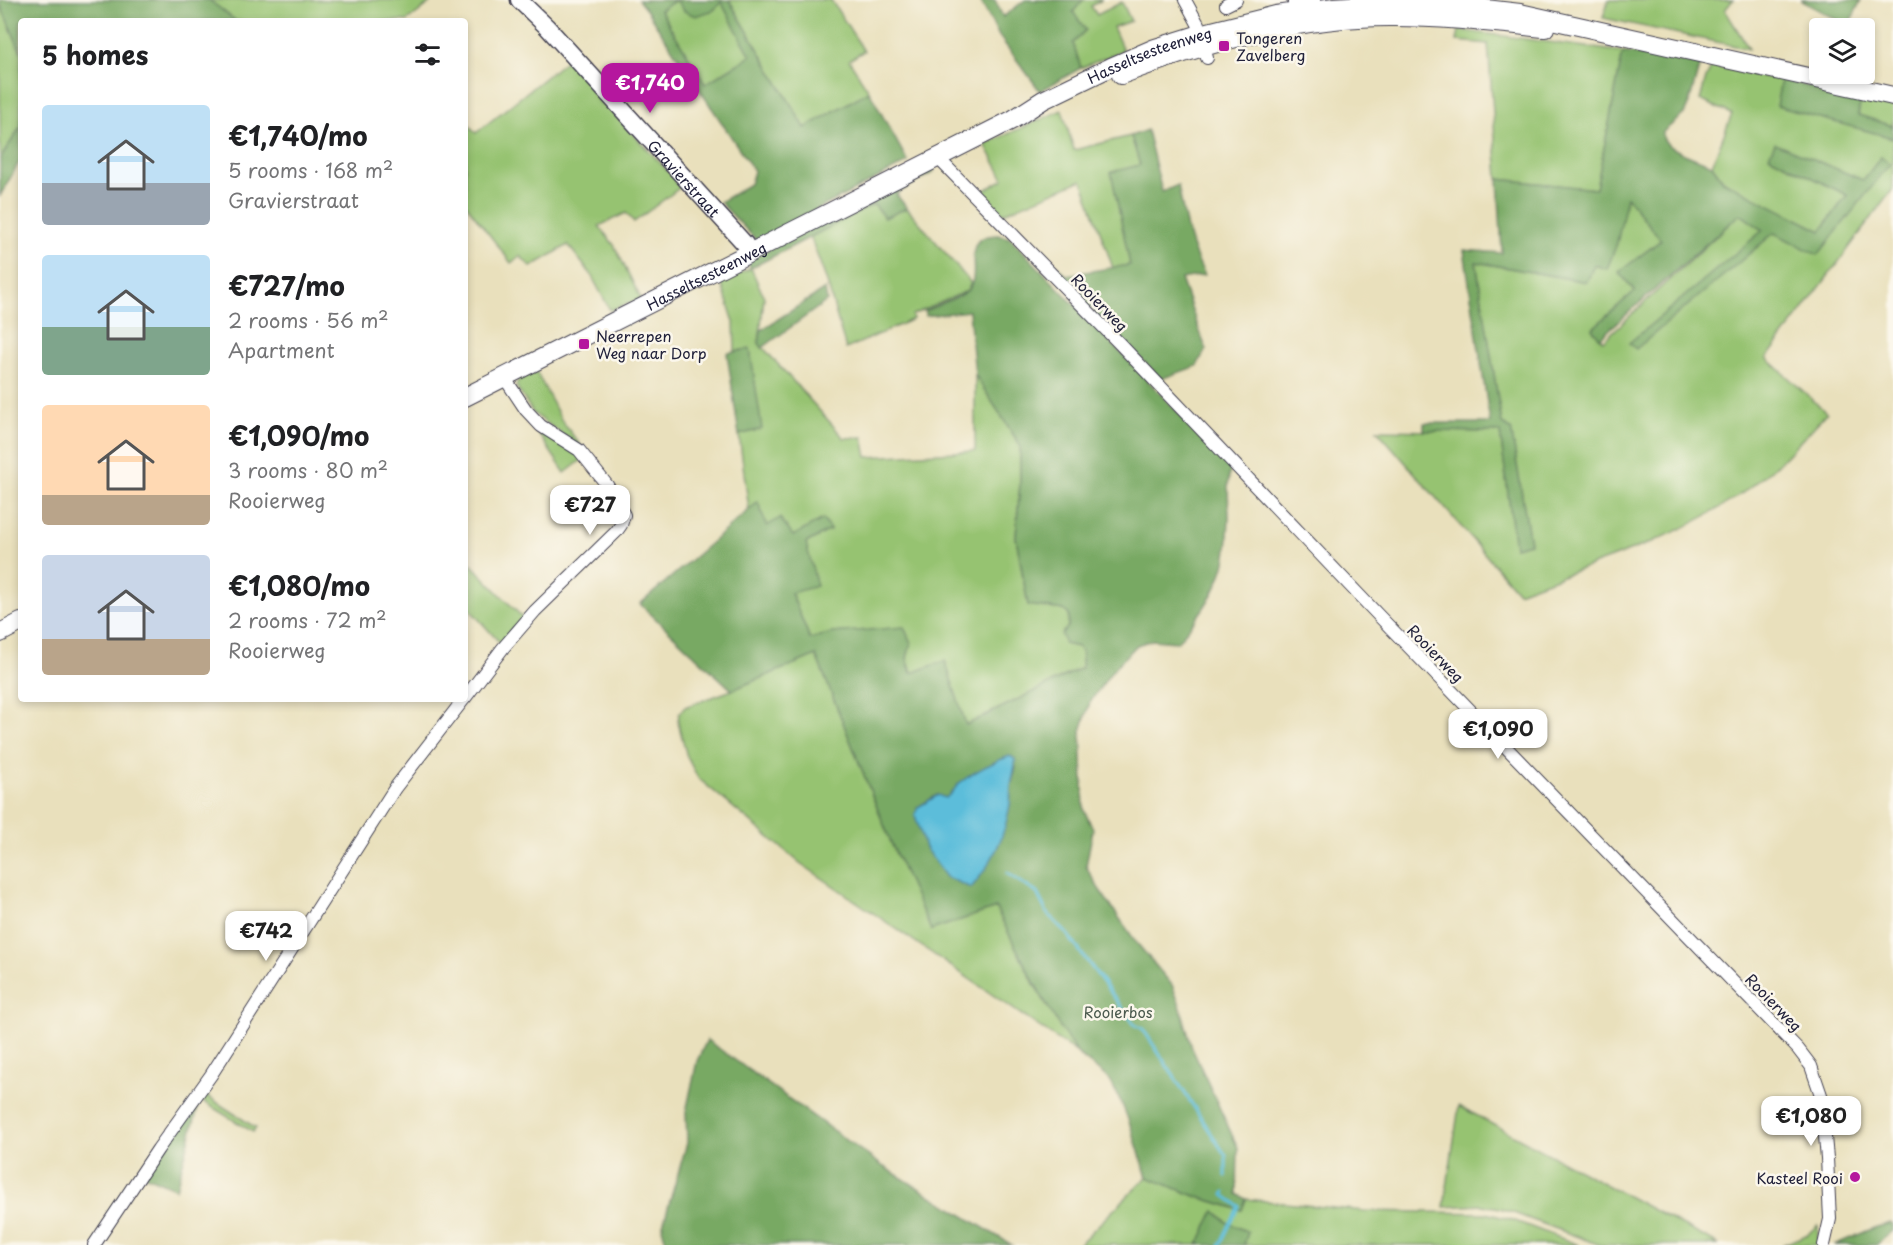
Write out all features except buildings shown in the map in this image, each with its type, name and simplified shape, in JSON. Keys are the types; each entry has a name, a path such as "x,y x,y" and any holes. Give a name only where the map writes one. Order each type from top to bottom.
{"main road":[{"name":"Hasseltsesteenweg","path":"468,395 1012,120 1053,95 1111,67 1155,48 1204,46 1233,25 1305,9 1379,4 1442,4 1520,13 1893,96"},
{"path":"0,633 18,624"}],"street":[{"name":"Gravierstraat","path":"519,0 546,26 745,244 750,253"},
{"path":"1185,0 1198,24 1204,46"},
{"name":"Rooierweg","path":"937,157 1798,1049 1811,1066 1821,1095 1830,1219 1824,1245"},
{"path":"468,695 503,648 535,611 616,532 624,515 607,485 579,450 541,426 526,410 504,377"},
{"path":"94,1245 211,1075 396,788 463,702"}],"green space":[{"path":"0,0 209,0 232,18 18,18 18,45"},
{"path":"209,0 434,0 411,18 232,18"},
{"path":"638,0 676,0 729,0 805,128 869,91 908,162 757,241 720,202 750,184 754,171","holes":["676,0 684,11 695,16 714,10 721,2 751,56 705,84 660,10"]},
{"path":"676,0 693,14 708,11 721,2 751,56 705,84 660,10"},
{"path":"729,0 831,0 864,51 849,60 869,91 805,128"},
{"path":"980,0 995,0 1003,17 1025,0 1083,0 1073,12 1086,30 1073,43 1081,68 1040,91 999,36"},
{"path":"1083,0 1102,0 1091,6 1097,15 1122,2 1131,21 1113,27 1123,50 1081,68 1073,43 1085,30 1073,12"},
{"path":"1608,0 1733,0 1725,10 1749,49 1603,18"},
{"path":"1800,0 1861,0 1852,18 1834,18"},
{"path":"0,4 18,45 18,131 0,159"},
{"path":"1459,30 1623,52 1596,189 1498,179 1488,44 1457,41"},
{"path":"1623,52 1700,64 1684,114 1663,132 1663,138 1668,145 1712,165 1723,181 1821,231 1847,195 1769,156 1775,143 1863,180 1881,157 1890,164 1818,255 1774,233 1636,349 1629,343 1763,230 1740,214 1600,338 1592,329 1635,291 1619,272 1661,240 1627,197 1617,243 1607,269 1594,265 1587,282 1476,262 1502,424 1511,429 1530,543 1515,547 1500,432 1424,431 1424,423 1490,423 1464,250 1502,253 1498,179 1596,189"},
{"path":"568,59 616,116 682,186 634,222 626,213 599,226 614,245 641,299 610,310 590,273 568,245 531,267 520,256 511,263 468,207 468,124 476,133"},
{"path":"1712,66 1781,80 1777,106 1893,138 1893,189 1767,358 1827,413 1766,474 1718,509 1663,537 1518,592 1377,430 1500,432 1515,547 1530,543 1511,429 1502,424 1476,262 1586,282 1594,265 1607,268 1617,243 1626,196 1661,240 1619,272 1635,291 1592,329 1603,341 1740,214 1764,231 1630,343 1774,232 1818,254 1881,157 1863,181 1769,156 1847,195 1821,231 1734,187 1723,180 1712,165 1732,114 1700,100"},
{"path":"1781,80 1861,98 1858,115 1893,126 1893,138 1776,106"},
{"path":"1861,98 1893,105 1893,126 1858,115"},
{"path":"1062,110 1074,150 1131,136 1140,165 1112,172 1130,265 1113,268 1082,180 999,215 978,194 1004,179 985,144"},
{"path":"1147,130 1162,192 1178,185 1191,242 1205,275 1181,279 1206,349 1197,366 1161,379 1037,255 1041,251 1066,275 1130,265 1111,172 1140,165 1131,136"},
{"path":"18,131 18,164 0,196 0,159"},
{"path":"932,168 934,172 896,194 907,208 884,218 874,204 751,268 746,261"},
{"path":"875,204 884,218 907,208 971,283 967,291 912,315 913,319 846,349 826,279 810,236"},
{"name":"Rooierbos","path":"998,235 1010,238 1231,467 1225,559 1222,572 1209,600 1177,642 1152,640 1137,645 1112,671 1090,702 1081,731 1084,810 1093,829 1086,866 1136,942 1172,985 1192,1048 1238,1148 1237,1194 1246,1199 1242,1210 1198,1197 1147,1177 1114,1088 1104,1075 1074,1049 1042,997 996,908 931,930 892,845 816,655 732,690 640,604 758,502 767,526 780,518 793,536 823,519 830,530 806,543 817,586 791,593 810,639 832,633 904,627 911,643 907,658 911,673 945,661 966,725 1082,668 1082,652 1078,647 1065,644 1061,634 1068,627 1069,615 1064,610 1028,605 1016,537 1020,445 975,375 969,311 925,316 925,311 968,290 974,274 974,248 978,241 985,237","holes":["997,761 1016,767 1011,786 1010,804 918,807 937,795 945,798 951,795 959,783"]},
{"path":"751,268 764,297 759,343 844,438 863,437 867,457 975,451 975,375 1020,445 1016,537 1028,605 1064,610 1069,615 1065,644 1078,647 1082,652 1083,667 966,725 945,661 912,673 907,658 911,643 904,628 832,633 810,639 791,592 806,543 830,530 823,519 793,537 767,527 758,503 749,510 739,435 761,429 750,349 735,351 734,322 721,282"},
{"path":"825,289 827,301 762,348 759,343 761,330"},
{"path":"750,349 762,429 739,435 727,353"},
{"path":"536,371 562,421 584,450 533,413 516,386 518,380"},
{"path":"525,414 583,459 565,473"},
{"path":"471,564 523,618 501,644 468,607 468,567"},
{"path":"816,655 892,845 931,930 996,908 1035,986 1076,1052 800,863 698,778 687,757 678,722 679,713 685,707"},
{"path":"707,1040 884,1167 1012,1245 667,1245 662,1228 687,1143 686,1112 697,1061"},
{"path":"201,1092 256,1128 253,1132 197,1098"},
{"path":"200,1100 176,1189 144,1175"},
{"path":"1459,1106 1719,1245 1600,1245 1500,1208 1482,1205 1444,1207"},
{"path":"1147,1177 1198,1197 1241,1210 1246,1199 1364,1211 1485,1213 1510,1219 1579,1245 1244,1245 1248,1232 1228,1223 1215,1211 1198,1245 1078,1245"},
{"path":"1214,1211 1228,1223 1248,1232 1244,1245 1198,1245"},
{"path":"1893,1224 1893,1231 1876,1245 1834,1245 1874,1228"},
{"path":"1818,1225 1818,1245 1782,1245 1808,1234"}],"water":[{"path":"1010,756 1015,759 1015,766 1004,829 986,869 971,888 946,877 925,848 915,815 918,807 938,795 945,798 968,777"}],"waterway":[{"path":"1007,873 1037,893 1047,913 1067,934 1135,1025 1143,1029 1226,1156 1226,1176"},
{"path":"1220,1245 1239,1206 1224,1195 1225,1192"}],"place":[{"name":"Tongeren Zavelberg","path":"1224,46"},
{"name":"Neerrepen Weg naar Dorp","path":"584,344"},
{"name":"Kasteel Rooi","path":"1855,1177"}]}
